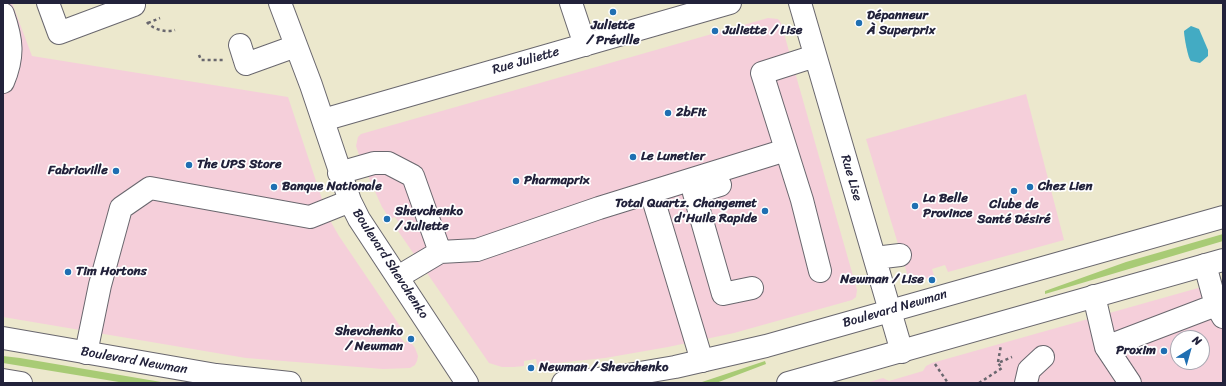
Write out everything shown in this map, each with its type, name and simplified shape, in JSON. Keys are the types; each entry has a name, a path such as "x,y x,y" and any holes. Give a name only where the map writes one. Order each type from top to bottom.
{"main road":[{"path":"48,3 59,33 134,5 134,3"},
{"name":"Boulevard Shevchenko","path":"280,3 323,120 339,173 350,201 359,219 467,383"},
{"path":"571,3 585,45"},
{"name":"Rue Juliette","path":"323,120 730,3"},
{"name":"Rue Lise","path":"800,3 902,352"},
{"path":"3,14 12,43 8,68 3,82"},
{"path":"235,53 246,64 296,46"},
{"path":"815,56 762,73 788,156 820,271"},
{"path":"398,277 440,252 477,250 651,192 788,156"},
{"path":"752,288 723,294 694,193 788,156"},
{"path":"339,173 374,163 388,164 413,176 440,252"},
{"path":"86,353 100,285 121,208 150,188 310,217 350,201"},
{"path":"651,192 702,361"},
{"name":"Boulevard Newman","path":"563,383 616,377 702,361 766,346 1223,217"},
{"path":"875,258 900,255"},
{"path":"788,383 902,352 1214,262 1220,311 1106,347"},
{"path":"1094,296 1106,347 1130,383"},
{"name":"Boulevard Newman","path":"3,338 216,375 290,383"},
{"path":"1026,383 1029,370 1043,357"},
{"path":"3,380 20,383"}],"path":[{"path":"148,23 160,18"},
{"path":"150,26 170,32 175,30"},
{"path":"199,55 201,60 235,53"},
{"path":"979,383 1002,368 998,363 1001,342"},
{"path":"998,363 1006,359 1019,356"},
{"path":"933,360 948,383"}],"shaded area":[{"path":"3,3 12,3 32,56 288,97 328,217 339,236 402,329 397,333 405,343 409,340 415,348 418,356 415,365 410,368 383,369 246,358 3,317"},
{"path":"768,18 778,19 781,23 857,290 856,297 852,300 734,333 668,347 605,358 537,365 536,359 524,361 524,366 514,367 502,367 489,363 398,231 402,227 395,217 390,219 382,207 360,158 356,146 358,137 361,134"},
{"path":"1026,94 1064,240 948,272 945,265 932,269 934,276 914,282 909,280 866,139"},
{"path":"1223,281 1223,383 866,383 883,378 889,381 923,371 926,366 932,363"}],"green space":[{"path":"1223,234 1223,241 1045,294 1045,291 1126,262"},
{"path":"3,356 167,383 125,383 3,363"},
{"path":"765,361 766,364 716,383 699,383"}],"water":[{"path":"1191,26 1199,29 1208,50 1208,56 1200,63 1191,61 1187,52 1184,31"}],"place":[{"name":"Juliette / Préville","path":"613,12"},
{"name":"Dépanneur À Superprix","path":"859,23"},
{"name":"Juliette / Lise","path":"715,31"},
{"name":"2bFit","path":"668,113"},
{"name":"Le Lunetier","path":"633,157"},
{"name":"The UPS Store","path":"189,165"},
{"name":"Fabricville","path":"116,171"},
{"name":"Pharmaprix","path":"516,181"},
{"name":"Banque Nationale","path":"274,187"},
{"name":"Chez Lien","path":"1030,187"},
{"name":"Clube de Santé Désiré","path":"1014,191"},
{"name":"La Belle Province","path":"915,206"},
{"name":"Total Quartz. Changemet d'Huile Rapide","path":"765,211"},
{"name":"Shevchenko / Juliette","path":"387,219"},
{"name":"Tim Hortons","path":"68,272"},
{"name":"Newman / Lise","path":"932,280"},
{"name":"Shevchenko / Newman","path":"411,339"},
{"name":"Proxim","path":"1164,351"},
{"name":"Newman / Shevchenko","path":"531,368"}]}
